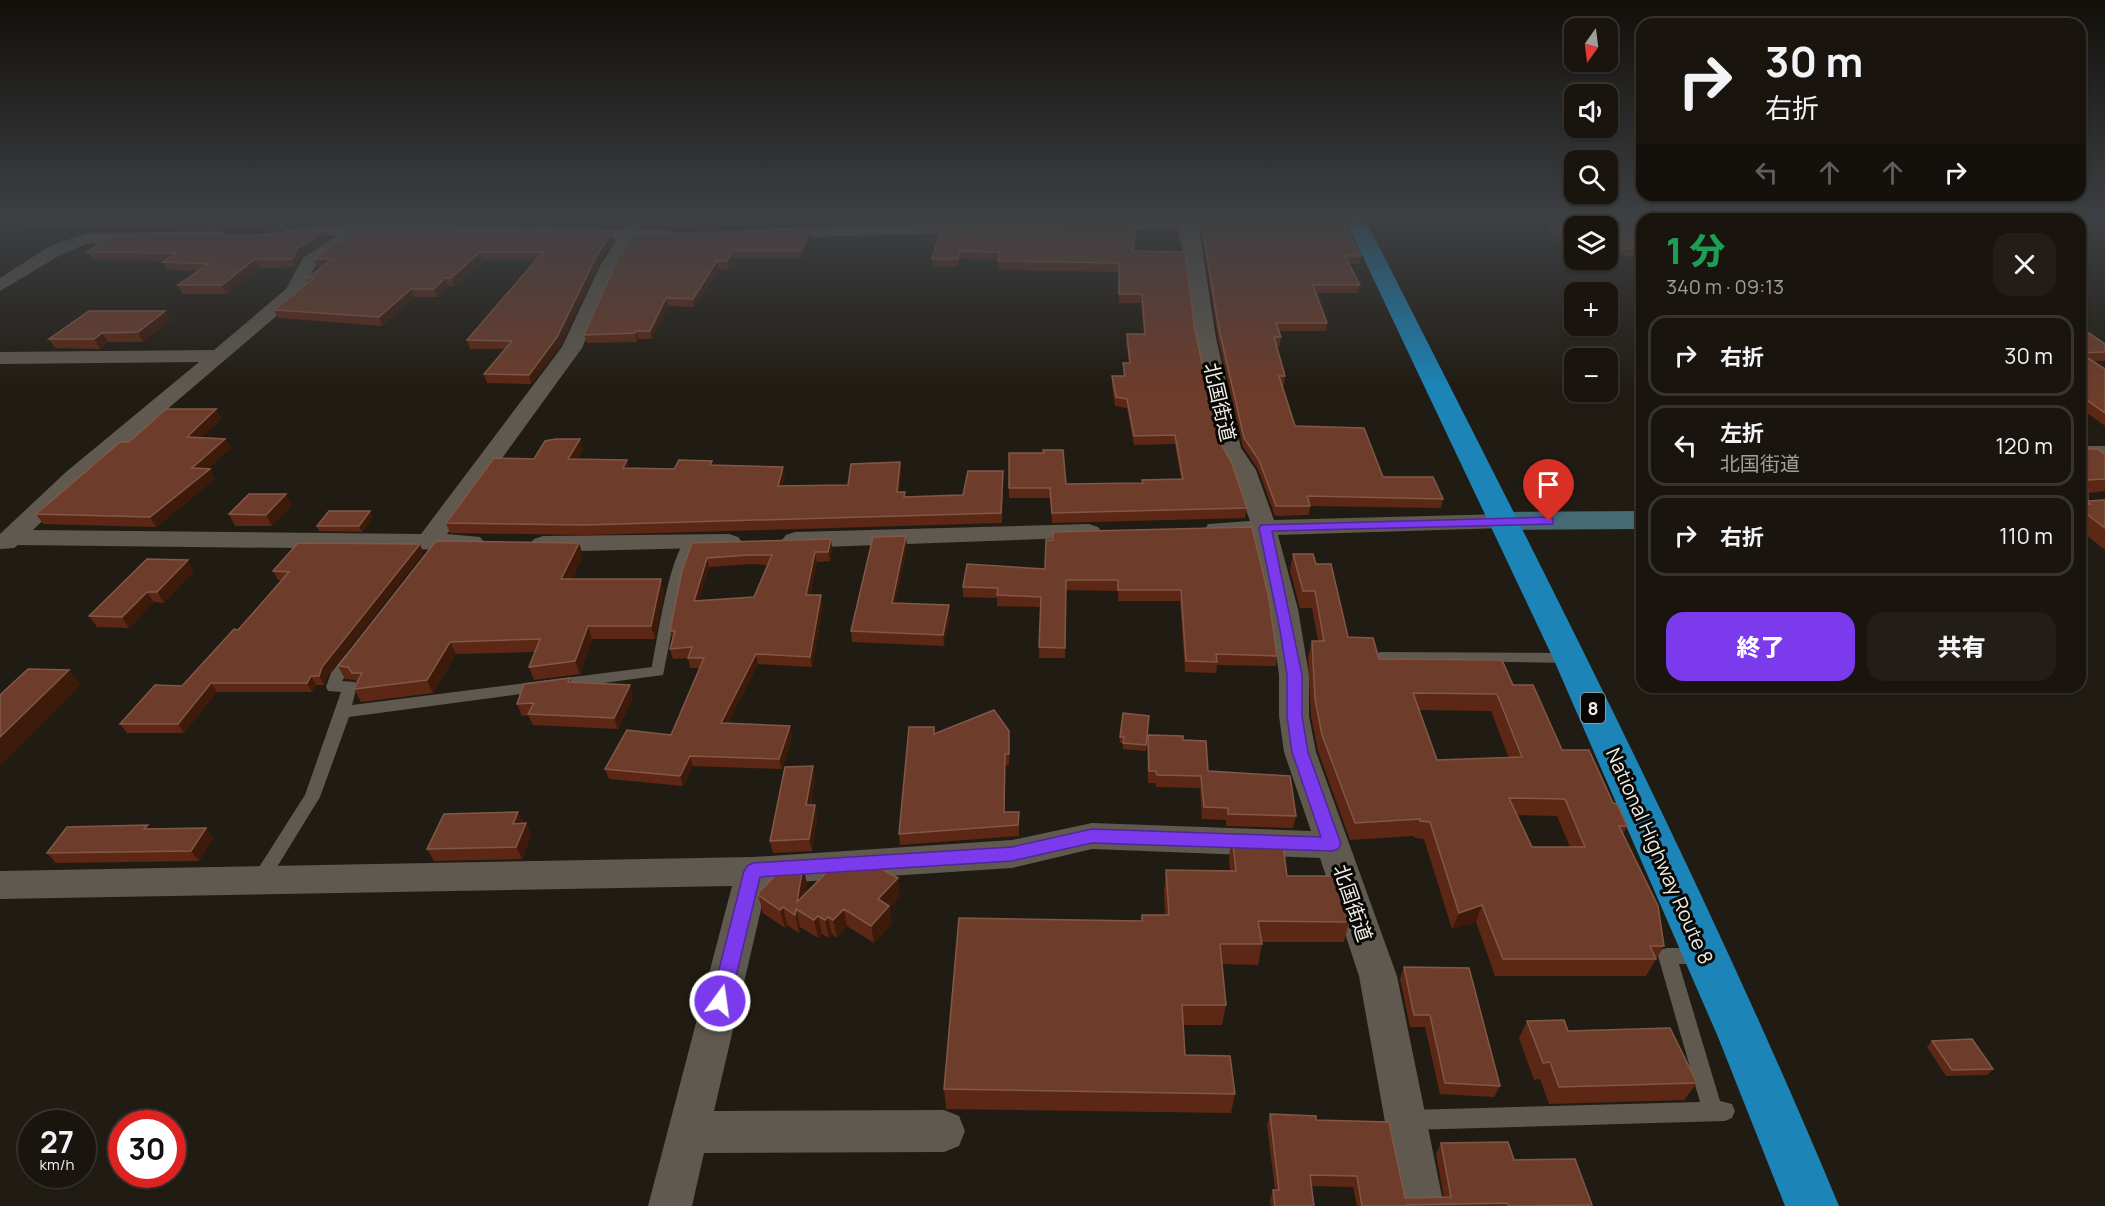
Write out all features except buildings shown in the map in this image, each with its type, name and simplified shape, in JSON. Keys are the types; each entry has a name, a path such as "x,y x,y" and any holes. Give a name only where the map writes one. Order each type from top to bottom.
{"highway":[{"name":"National Highway Route 8","path":"1383,275 1570,658 1706,956 1812,1206"}],"main road":[{"path":"1504,521 1636,520"}],"street":[{"path":"0,286 17,275"},
{"path":"6,542 74,477 294,292 302,275"},
{"path":"433,547 572,348 605,275"},
{"name":"北国街道","path":"1197,275 1206,338 1230,448 1244,470 1265,528 1284,609 1293,667 1294,716 1300,752 1378,976 1422,1206"},
{"path":"0,358 219,356"},
{"path":"2086,453 2105,453"},
{"path":"1195,529 1504,521"},
{"path":"6,542 160,540 433,547 509,543 689,543 1114,531"},
{"path":"0,885 753,871 1012,854 1092,836 1332,844"},
{"path":"670,1206 753,871"},
{"path":"688,1131 944,1131"}],"lane":[{"path":"343,711 658,671 675,580 689,543"},
{"path":"260,880 312,797 350,686 333,687 336,677 357,650"},
{"path":"1380,657 1570,658"},
{"path":"1405,1120 1719,1111 1667,956 1706,956"}],"route":[{"path":"720,1001 753,871 1012,854 1092,836 1332,844 1300,752 1294,716 1294,675 1284,609 1265,528 1549,521"}]}
